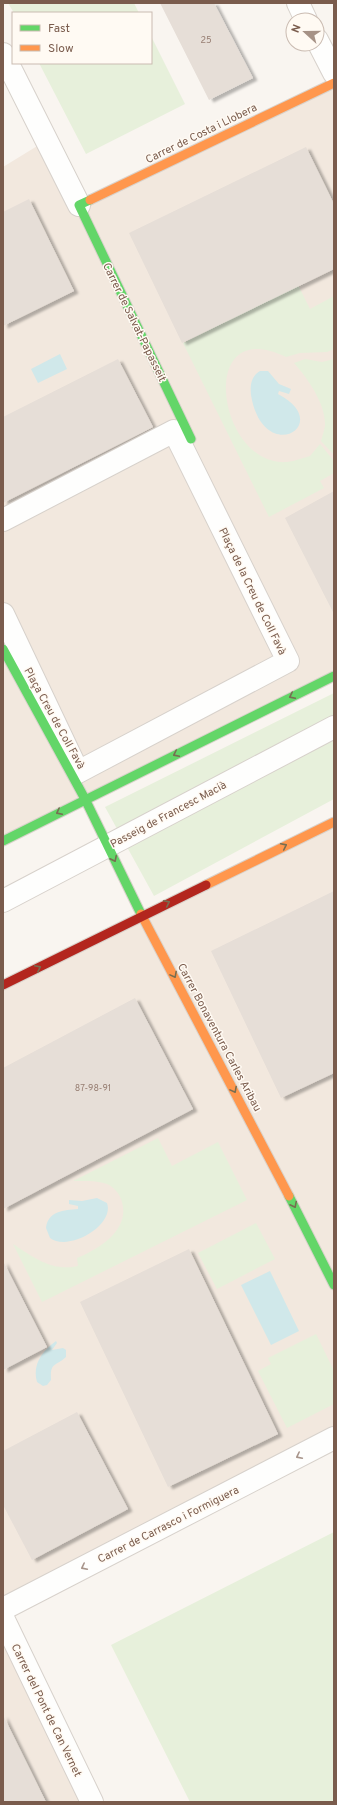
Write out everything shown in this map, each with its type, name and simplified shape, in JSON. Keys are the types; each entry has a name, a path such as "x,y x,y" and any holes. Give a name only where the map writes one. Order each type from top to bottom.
{"street":[{"path":"323,52 334,73"},
{"path":"3,54 79,206"},
{"name":"Carrer de Costa i Llobera","path":"79,206 334,83"},
{"name":"Carrer de Salvat-Papasseit","path":"79,206 191,439"},
{"name":"Plaça de la Creu de Coll Favà","path":"3,520 174,431 288,661 78,772 3,614"},
{"name":"Plaça Creu de Coll Favà","path":"3,649 85,799"},
{"path":"3,841 334,676"},
{"name":"Passeig de Francesc Macià","path":"3,901 334,727"},
{"name":"Carrer Bonaventura Carles Aribau","path":"85,799 142,915 274,1165 334,1285"},
{"path":"3,985 142,915 334,822"},
{"name":"Carrer de Carrasco i Formiguera","path":"3,1609 334,1438"},
{"name":"Carrer del Pont de Can Vernet","path":"3,1618 92,1802"}],"shaded area":[{"path":"334,83 334,676 3,842 3,167 47,140 79,205"},
{"path":"334,822 334,1444 3,1609 3,985"},
{"path":"3,1618 92,1802 3,1802"}],"green space":[{"path":"8,3 134,3 138,12 13,12"},
{"path":"152,38 185,104 86,154 40,64 152,64"},
{"path":"298,285 310,309 334,296 334,349 327,352 300,353 286,357 258,349 239,355 229,370 226,392 231,415 242,437 258,454 280,462 291,461 310,456 320,444 334,461 334,473 320,481 324,488 269,517 183,343"},
{"path":"305,359 322,362 334,359 334,455 321,441 325,426 323,409 305,376 294,363"},
{"path":"334,693 334,799 154,896 105,807"},
{"path":"158,1138 172,1166 218,1142 247,1200 42,1302 13,1244 43,1262 51,1265 60,1267 78,1266 77,1258 103,1244 117,1230 123,1212 120,1196 110,1185 94,1181 73,1181"},
{"path":"256,1223 275,1259 217,1289 198,1253"},
{"path":"316,1334 334,1371 334,1404 287,1428 258,1371 271,1364 268,1358"},
{"path":"334,1532 334,1802 190,1802 111,1645"}],"water":[{"path":"60,354 67,369 38,383 31,369"},
{"path":"260,371 268,371 279,384 291,389 289,394 279,391 278,394 294,406 300,417 298,427 291,433 280,435 268,430 258,417 251,395 251,388 253,378"},
{"path":"97,1198 107,1203 108,1212 104,1220 97,1228 78,1239 68,1242 50,1238 46,1228 47,1222 50,1218 58,1212 78,1209 78,1206 69,1204 69,1200 82,1201"},
{"path":"270,1271 299,1331 271,1345 241,1285"},
{"path":"56,1341 57,1343 52,1350 63,1348 66,1350 66,1357 52,1367 51,1380 47,1385 43,1386 37,1382 37,1364 46,1349"}],"building":[{"path":"160,3 214,3 253,78 209,100"},
{"path":"306,147 334,204 334,269 182,343 129,233"},
{"path":"29,199 74,291 3,326 3,212"},
{"path":"118,359 153,427 3,503 3,417"},
{"path":"334,491 334,614 285,518"},
{"path":"334,891 334,1073 281,1098 211,951"},
{"path":"135,998 193,1109 3,1209 3,1068"},
{"path":"189,1249 278,1434 168,1487 80,1302"},
{"path":"3,1261 47,1347 3,1370"},
{"path":"77,1412 128,1509 32,1560 3,1505 3,1451"},
{"path":"3,1715 46,1802 3,1802"}],"traffic: fast":[{"path":"90,200 79,205 191,439"},
{"path":"3,649 85,799 141,914"},
{"path":"3,841 334,676"},
{"path":"289,1196 334,1285"}],"traffic: slow":[{"path":"90,200 334,83"},
{"path":"206,885 334,822"},
{"path":"141,914 289,1196"}],"traffic: jam":[{"path":"3,985 206,885"}]}
